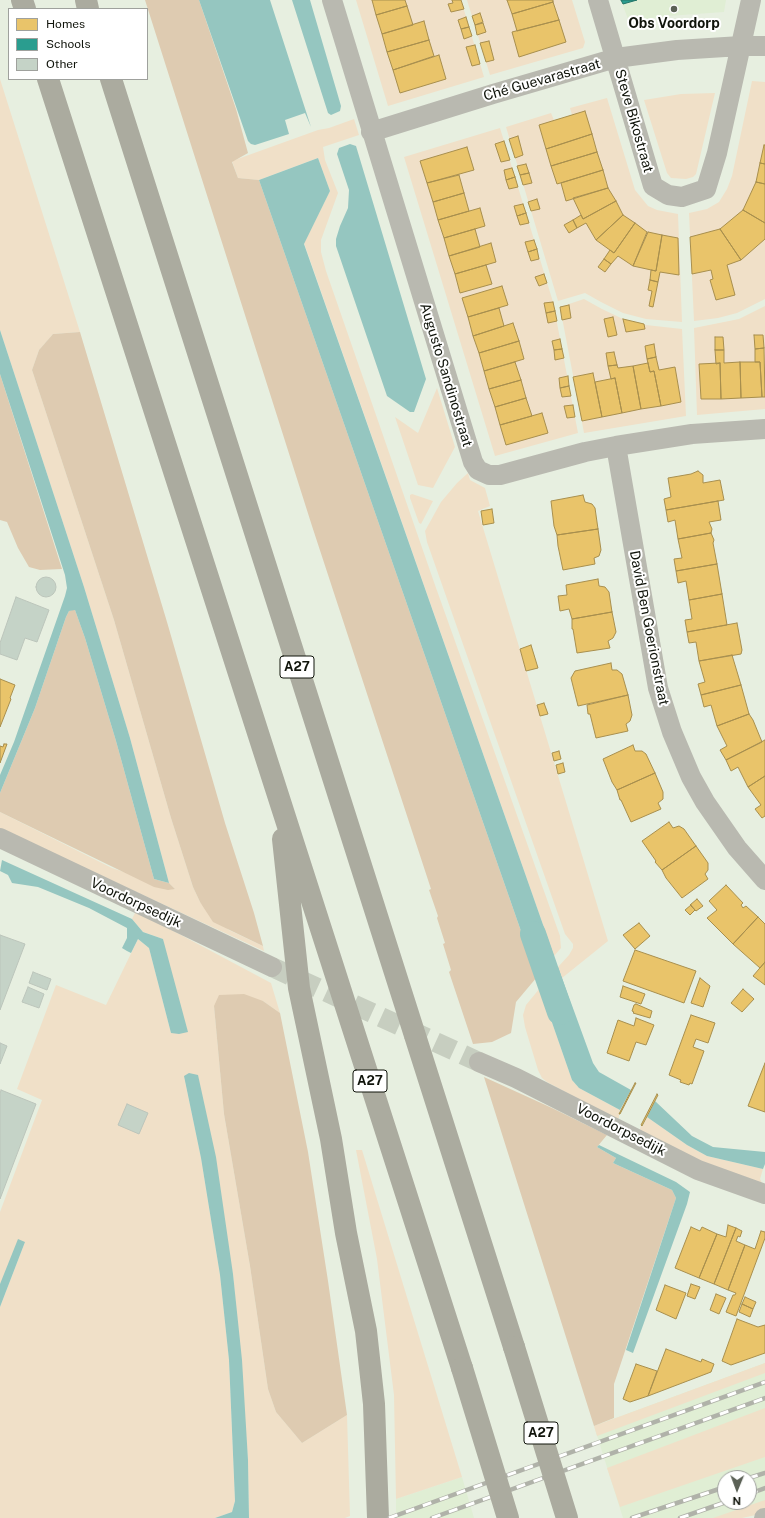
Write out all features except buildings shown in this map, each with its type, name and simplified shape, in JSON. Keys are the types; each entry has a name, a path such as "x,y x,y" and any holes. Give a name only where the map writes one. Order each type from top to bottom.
{"highway":[{"name":"A27","path":"48,80 462,1368 508,1518"},
{"name":"A27","path":"111,80 567,1518"},
{"name":"A27","path":"278,794 298,988 330,1139 346,1233 366,1331 374,1404 378,1518"}],"street":[{"name":"Augusto Sandinostraat","path":"332,0 371,132 473,462 478,470 489,475 500,475 585,452 616,446 692,434 765,429"},
{"name":"Steve Bikostraat","path":"598,0 653,186 668,195 682,197 706,189 717,153 750,0"},
{"name":"Ché Guevarastraat","path":"371,132 616,58 677,50 765,46"},
{"name":"David Ben Goerionstraat","path":"616,446 658,688 672,732 691,776 705,802 737,848 765,880"},
{"name":"Voordorpsedijk","path":"0,838 272,967"},
{"name":"Voordorpsedijk","path":"479,1062 516,1078 698,1170 765,1194"}],"shaded area":[{"path":"145,0 199,0 236,109 248,153 232,162 238,178 259,180 537,977 516,1002 511,1033 492,1042 473,1044 449,972 451,970 443,944 445,943 437,918 438,916 429,890 431,889 312,526"},
{"path":"356,0 461,0 484,77 388,106"},
{"path":"467,0 572,0 585,42 583,48 490,75"},
{"name":"Obs Voordorp","path":"621,0 726,0 724,12 668,16 629,22"},
{"path":"0,79 80,332 53,334 39,350 32,370 114,620 171,818 193,887 200,902 229,930 263,946 264,951 0,829 0,812 112,868 175,889 169,883 130,738 84,587 0,330"},
{"path":"752,81 765,82 765,299 737,313 718,318 694,321 689,213 707,209 719,202 727,189 732,176"},
{"path":"715,93 696,174 693,177 686,179 671,178 667,173 644,100 681,94"},
{"path":"607,98 635,190 648,206 657,210 678,214 682,322 646,319 623,313 585,293 558,301 506,127 551,113 554,120 572,115 570,108"},
{"path":"354,119 359,135 323,147 325,160 338,193 321,240 321,252 326,271 435,585 560,936 561,948 554,956 304,243 330,191 318,158 259,180 238,178 232,161 318,130 329,128"},
{"path":"500,128 553,302 578,433 495,456 404,157"},
{"path":"584,299 623,319 646,325 682,329 686,416 584,433 560,307"},
{"path":"765,306 765,409 697,415 694,328 739,319"},
{"path":"80,332 167,622 225,823 263,946 213,922 200,902 193,887 171,818 114,620 32,370 39,350 53,334"},
{"path":"0,374 62,569 40,570 29,567 18,548 7,522 0,520"},
{"path":"437,388 455,447 433,488 418,485 395,417 418,433"},
{"path":"468,473 470,480 485,488 490,506 478,511 608,941 562,978 558,967 569,955 573,948 573,944 565,934 427,542 425,531 441,502 457,483"},
{"path":"412,494 433,501 421,524 419,523 410,498 410,495"},
{"path":"75,610 85,638 116,741 154,879 169,883 175,889 168,890 154,887 0,812 0,793 35,708 66,617 69,611"},
{"path":"136,911 271,983 280,1013 263,1001 214,1006 224,1114 250,1266 268,1389 276,1412 302,1443 347,1415 350,1516 345,1518 249,1518 248,1460 233,1274 184,1076 201,1158 220,1275 229,1360 235,1501 232,1512 215,1518 0,1518 0,1307 25,1242 0,1284 0,1212 42,1100 17,1089 56,985 106,1005 138,939 149,948 171,1033 163,939 143,932 132,919"},
{"path":"540,988 572,1080 579,1088 620,1110 619,1118 615,1119 542,1078 538,1070 525,1027 523,1015 526,1005"},
{"path":"244,994 263,1001 280,1013 308,1152 347,1415 302,1443 276,1412 268,1389 250,1266 224,1114 214,1006 219,995"},
{"path":"484,1077 607,1135 597,1147 616,1158 613,1163 672,1190 676,1198 614,1384 614,1418 594,1426"},
{"path":"647,1117 687,1145 707,1156 763,1169 760,1179 762,1183 702,1165 641,1132 641,1125 643,1126"},
{"path":"356,1150 362,1150 462,1477 396,1499 394,1395 377,1259"},
{"path":"765,1363 765,1509 731,1518 623,1518 594,1426"},
{"path":"765,1363 765,1373 597,1436 594,1426"},
{"path":"765,1408 765,1457 727,1470 717,1470 717,1474 620,1507 607,1468"},
{"path":"462,1477 474,1518 396,1518 396,1499"},
{"path":"765,1500 765,1513 742,1518 713,1518 736,1510 757,1510 757,1503"}],"water":[{"path":"199,0 270,0 311,127 305,113 285,120 289,134 255,145 248,141"},
{"path":"292,0 310,0 341,106 340,111 331,115 328,113"},
{"path":"350,144 356,146 426,379 414,412 410,412 387,396 336,246 336,239 340,226 348,208 349,190 337,154 339,148"},
{"path":"318,158 330,191 304,244 554,956 537,977 259,180"},
{"path":"0,330 84,587 130,738 169,883 154,879 116,741 75,610 69,611 66,617 35,708 0,793 0,775 14,742 67,588 65,575 0,374"},
{"path":"2,860 132,919 143,932 163,939 188,1032 179,1034 171,1033 149,948 138,939 131,953 122,948 127,938 127,928 89,908 38,887 12,883 8,875 0,871"},
{"path":"558,967 593,1063 599,1072 631,1090 620,1110 579,1088 572,1080 540,988"},
{"path":"189,1073 198,1075 216,1157 233,1274 242,1360 248,1460 249,1518 215,1518 232,1512 235,1501 229,1360 220,1275 201,1158 184,1076"},
{"path":"655,1101 692,1136 713,1147 765,1152 765,1164 763,1169 707,1156 687,1145 647,1117"},
{"path":"599,1145 676,1182 690,1192 633,1353 626,1350 676,1198 672,1190 613,1163 616,1158 597,1147"},
{"path":"18,1239 25,1242 0,1307 0,1284"}],"waterway":[{"path":"533,934 560,1012"}],"tunnel":[{"path":"272,967 479,1062"}],"railway":[{"path":"389,1518 765,1382"},
{"path":"432,1518 765,1398"},
{"path":"757,1476 765,1473"},
{"path":"757,1491 765,1488"},
{"path":"632,1518 717,1490"},
{"path":"680,1518 717,1505"}],"place":[{"name":"Obs Voordorp","path":"674,9"}]}
